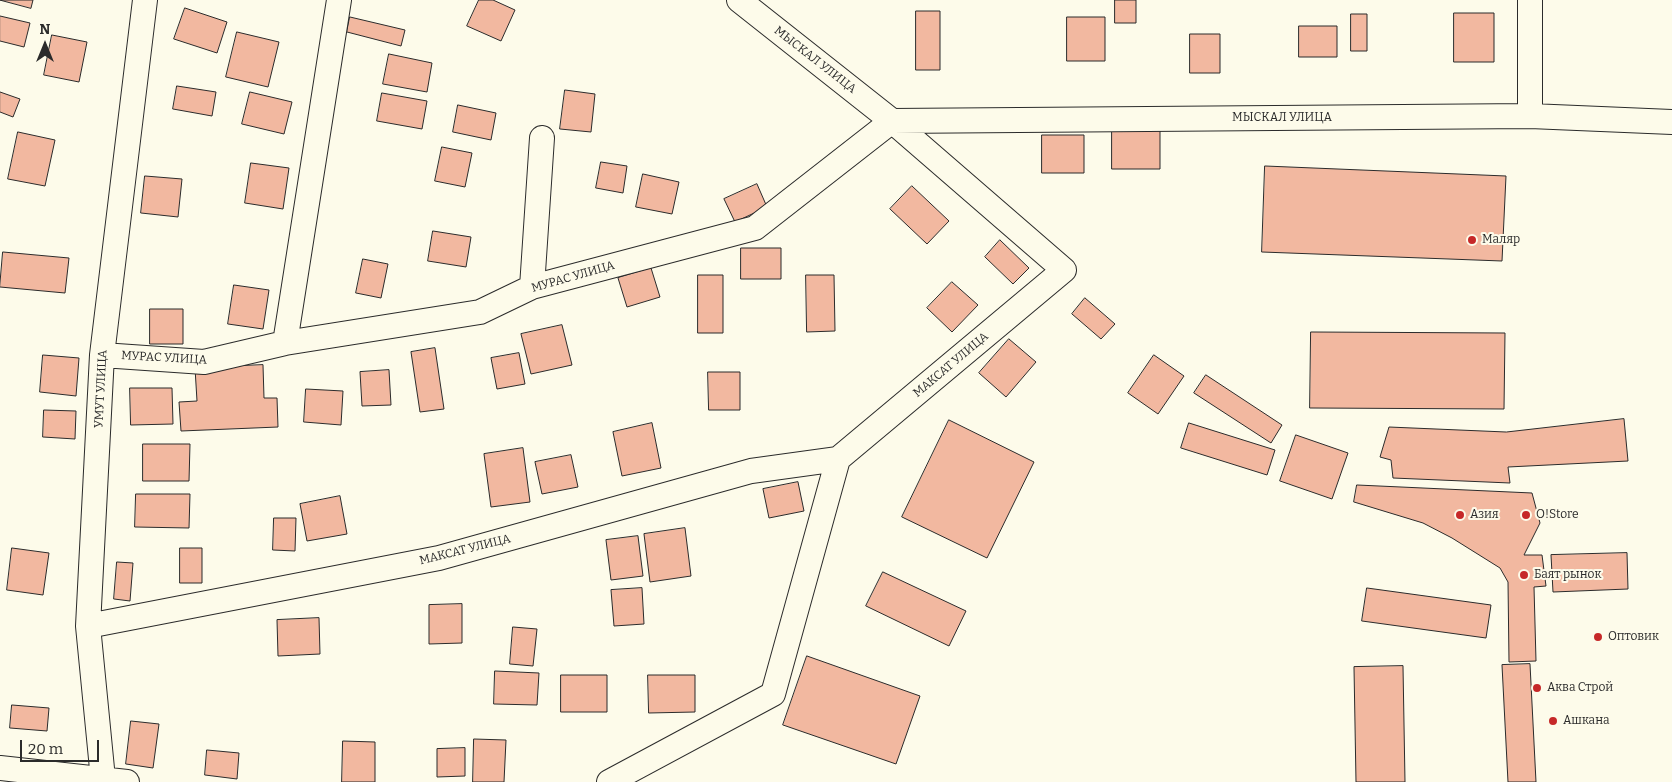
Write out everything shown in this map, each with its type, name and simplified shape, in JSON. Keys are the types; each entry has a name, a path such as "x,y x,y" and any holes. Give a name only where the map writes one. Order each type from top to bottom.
{"street":[{"name":"УМУТ УЛИЦА","path":"103,779 88,626 102,355 146,0"},
{"path":"285,343 339,0"},
{"name":"МЫСКАЛ УЛИЦА","path":"739,0 892,121 1064,270"},
{"path":"1530,0 1530,116"},
{"name":"МЫСКАЛ УЛИЦА","path":"892,121 1530,116 1672,122"},
{"name":"МУРАС УЛИЦА","path":"102,355 204,362 285,343 480,312 532,287 755,228 892,121"},
{"path":"532,287 542,138"},
{"name":"МАКСАТ УЛИЦА","path":"88,626 439,558 751,471 838,459 1064,270"},
{"path":"609,782 774,694 838,459"},
{"path":"0,768 127,782"}],"building":[{"path":"0,0 33,0 31,8"},
{"path":"479,0 493,0 515,10 501,41 467,26"},
{"path":"1115,0 1136,0 1136,23 1115,23"},
{"path":"185,8 227,22 217,53 174,39"},
{"path":"916,11 940,11 940,70 916,70"},
{"path":"1454,13 1494,13 1494,62 1454,62"},
{"path":"1351,14 1367,14 1367,51 1351,51"},
{"path":"0,16 30,23 24,47 0,41"},
{"path":"350,17 405,30 401,46 347,32"},
{"path":"1067,17 1105,17 1105,61 1067,61"},
{"path":"1299,26 1337,26 1337,57 1299,57"},
{"path":"237,32 279,42 268,87 226,77"},
{"path":"1190,34 1220,34 1220,73 1190,73"},
{"path":"52,35 87,42 79,82 44,75"},
{"path":"389,54 432,63 427,92 383,84"},
{"path":"177,86 216,92 212,116 173,109"},
{"path":"565,90 595,94 591,132 560,129"},
{"path":"0,92 20,99 13,117 0,112"},
{"path":"250,92 292,102 284,134 242,124"},
{"path":"382,93 427,101 422,129 377,121"},
{"path":"458,105 496,113 491,140 453,132"},
{"path":"1112,129 1160,129 1160,169 1112,169"},
{"path":"18,132 55,140 45,186 8,179"},
{"path":"1042,135 1084,135 1084,173 1042,173"},
{"path":"442,147 472,153 465,187 435,181"},
{"path":"601,162 627,166 623,193 596,188"},
{"path":"251,163 289,168 283,209 245,203"},
{"path":"1265,166 1506,176 1502,261 1262,252"},
{"path":"643,174 679,182 672,214 636,207"},
{"path":"145,176 182,179 178,217 141,213"},
{"path":"757,184 767,207 735,222 724,199"},
{"path":"912,186 949,221 927,244 890,209"},
{"path":"433,231 471,237 466,267 428,261"},
{"path":"1000,240 1029,268 1013,284 985,257"},
{"path":"741,248 781,248 781,279 741,279"},
{"path":"3,252 69,258 65,293 0,287"},
{"path":"363,259 388,264 381,298 356,293"},
{"path":"651,268 660,297 627,307 618,278"},
{"path":"698,275 723,275 723,333 698,333"},
{"path":"806,275 834,275 835,331 807,332"},
{"path":"952,282 978,305 952,332 927,308"},
{"path":"234,285 269,290 263,329 228,324"},
{"path":"1085,298 1115,324 1101,339 1072,314"},
{"path":"150,309 183,309 183,344 150,344"},
{"path":"562,325 572,365 531,374 521,334"},
{"path":"1311,332 1505,333 1504,409 1310,408"},
{"path":"1009,339 1036,362 1006,397 979,373"},
{"path":"435,348 444,409 420,412 411,352"},
{"path":"519,353 525,384 497,389 491,358"},
{"path":"43,355 79,358 76,396 40,392"},
{"path":"1154,355 1184,376 1158,414 1128,393"},
{"path":"263,365 264,398 277,398 278,427 181,431 179,402 197,401 195,368"},
{"path":"389,370 391,405 362,406 360,372"},
{"path":"708,372 740,372 740,410 709,410"},
{"path":"1206,375 1282,425 1271,443 1194,393"},
{"path":"130,388 172,388 173,424 131,425"},
{"path":"306,389 343,391 341,425 304,422"},
{"path":"44,410 76,411 75,439 43,437"},
{"path":"1624,419 1628,461 1508,467 1510,483 1393,478 1391,460 1380,457 1389,427 1506,432"},
{"path":"949,420 1034,462 987,558 902,517"},
{"path":"652,423 661,468 622,476 613,432"},
{"path":"1189,423 1275,450 1267,475 1181,448"},
{"path":"1296,435 1348,453 1332,499 1280,481"},
{"path":"143,444 190,444 189,481 143,481"},
{"path":"523,448 530,502 491,507 484,454"},
{"path":"571,455 578,487 542,494 535,462"},
{"path":"798,482 804,511 769,518 763,489"},
{"name":"Баят рынок","path":"1357,485 1532,493 1540,523 1524,555 1542,555 1546,586 1534,587 1536,661 1509,662 1508,582 1500,568 1452,538 1423,523 1354,502"},
{"path":"136,494 190,494 189,528 135,527"},
{"path":"340,496 347,534 307,541 300,504"},
{"path":"274,518 296,518 295,551 273,550"},
{"path":"685,528 691,576 650,582 644,534"},
{"path":"638,536 643,576 611,580 606,540"},
{"path":"12,548 49,553 43,595 7,590"},
{"path":"180,548 202,548 202,583 180,583"},
{"path":"1627,553 1628,589 1553,592 1551,555"},
{"path":"117,562 133,563 130,601 114,599"},
{"path":"883,572 966,611 949,646 866,606"},
{"path":"642,588 644,624 614,626 611,590"},
{"path":"1367,588 1491,605 1486,638 1362,621"},
{"path":"462,604 462,643 429,644 429,605"},
{"path":"319,618 320,654 278,656 277,620"},
{"path":"513,627 537,629 533,666 510,664"},
{"path":"807,656 920,696 896,764 783,725"},
{"path":"1530,664 1536,782 1508,782 1502,665"},
{"path":"1403,666 1405,782 1356,782 1354,667"},
{"path":"495,671 539,673 537,705 494,704"},
{"path":"561,675 607,675 607,712 561,712"},
{"path":"648,675 695,675 695,712 649,713"},
{"path":"12,705 49,708 47,731 10,728"},
{"path":"131,721 159,724 153,768 126,764"},
{"path":"474,739 506,740 504,782 473,782"},
{"path":"343,741 375,742 375,782 342,782"},
{"path":"465,748 465,776 437,777 437,749"},
{"path":"207,750 239,753 237,779 205,775"}],"place":[{"name":"Маляр","path":"1472,240"},
{"name":"Азия","path":"1460,515"},
{"name":"O!Store","path":"1526,515"},
{"name":"Баят рынок","path":"1524,575"},
{"name":"Оптовик","path":"1598,637"},
{"name":"Аква Строй","path":"1537,688"},
{"name":"Ашкана","path":"1553,721"}]}
